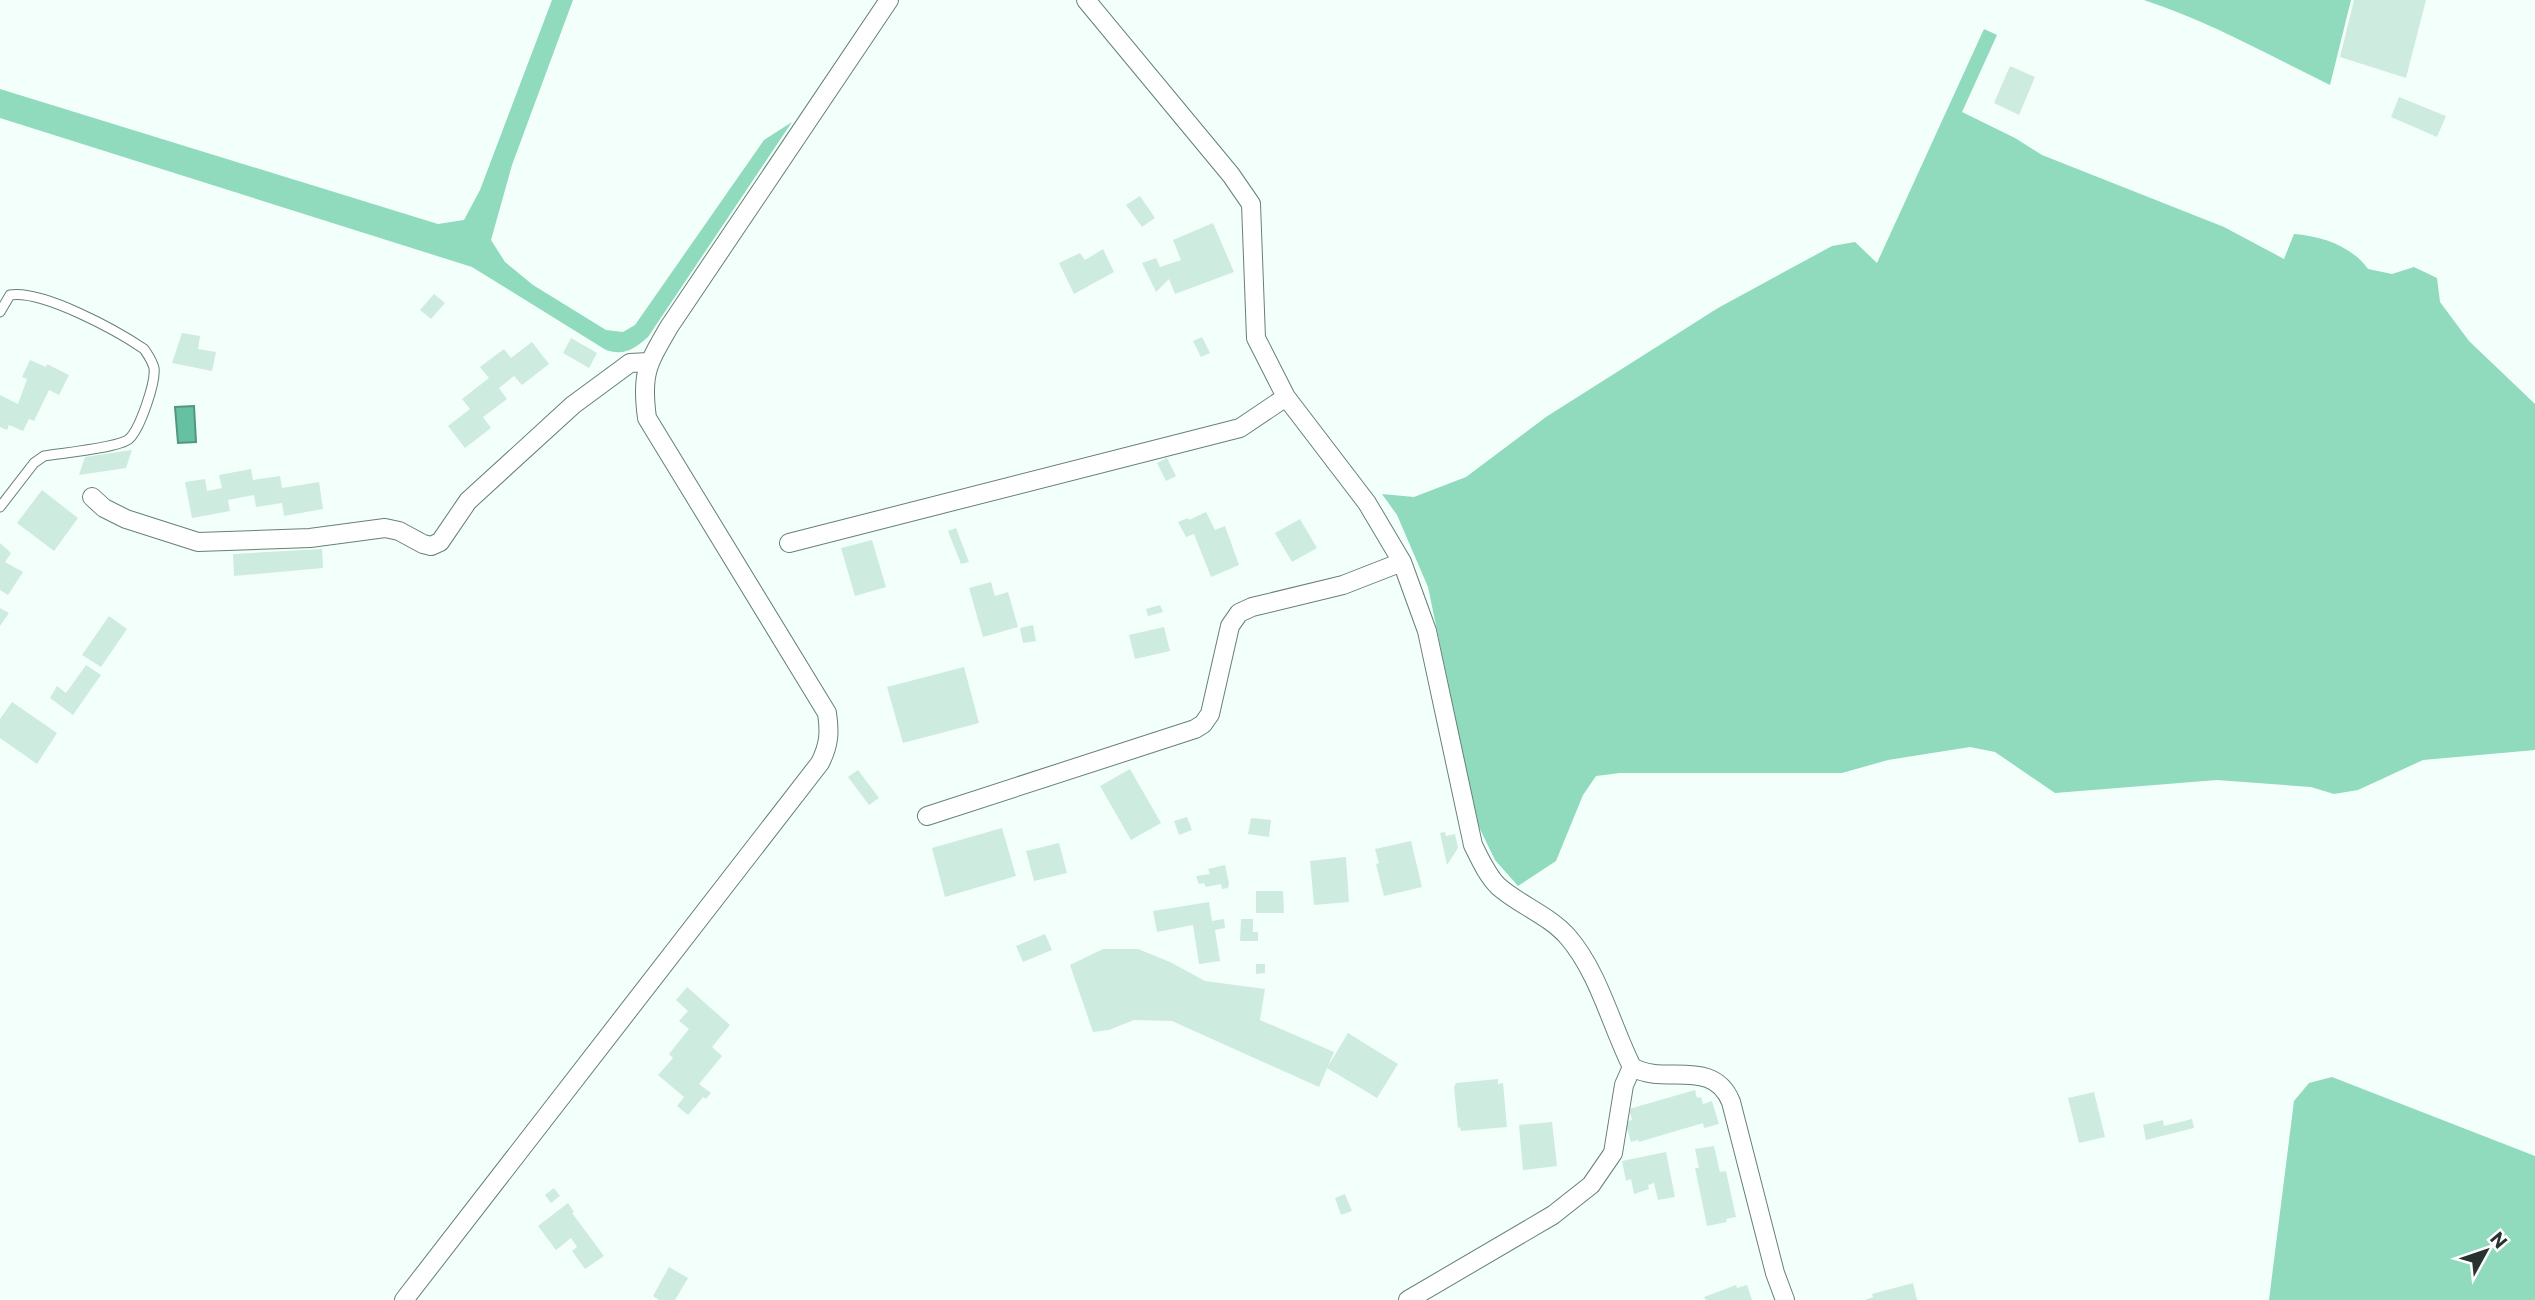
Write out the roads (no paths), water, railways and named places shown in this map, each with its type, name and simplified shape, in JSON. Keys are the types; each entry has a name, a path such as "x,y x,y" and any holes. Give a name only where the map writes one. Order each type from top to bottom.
{"street":[{"path":"404,1300 811,774 827,748 830,730 827,713 648,418 644,391 648,362 669,327 889,0"},
{"path":"1086,0 1231,175 1251,204 1256,338 1286,397 1367,503 1402,562 1427,631 1473,845 1485,869 1498,886 1566,935 1581,954 1632,1067 1644,1074 1683,1074 1714,1080 1726,1089 1774,1273 1785,1300"},
{"path":"92,497 104,508 126,519 198,542 310,538 385,528 399,531 431,546 440,542 468,501 573,405 630,363 648,362"},
{"path":"789,543 1240,428 1286,397"},
{"path":"927,816 1195,729 1203,724 1210,714 1230,626 1238,613 1343,584 1402,562"},
{"path":"1408,1300 1553,1215 1591,1185 1613,1153 1624,1085 1632,1067"}],"lane":[{"path":"0,312 10,295 22,293 68,308 144,349 154,370 152,388 129,440 44,456 34,463 0,507"}]}
